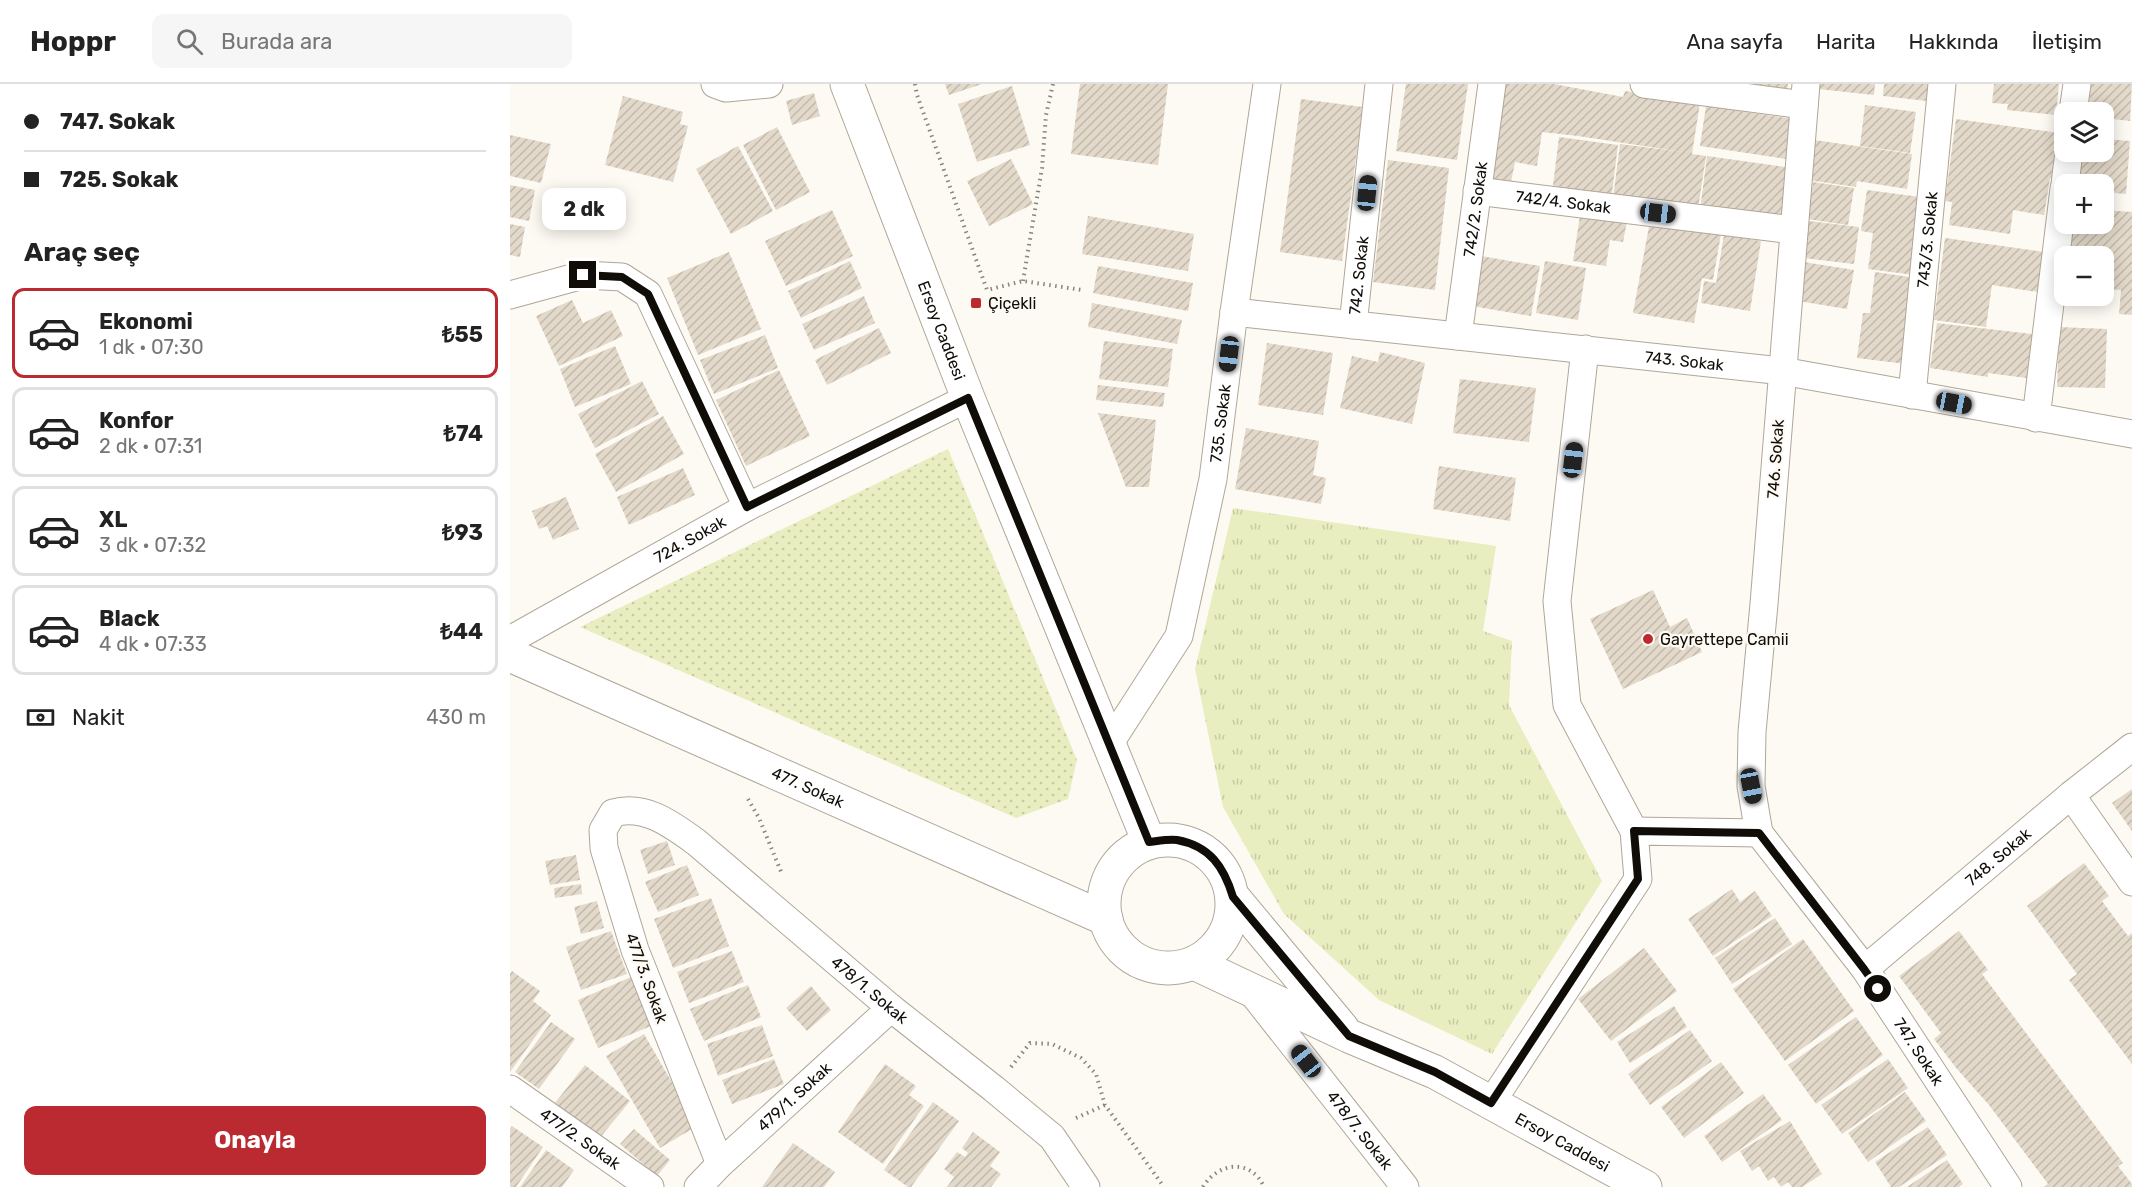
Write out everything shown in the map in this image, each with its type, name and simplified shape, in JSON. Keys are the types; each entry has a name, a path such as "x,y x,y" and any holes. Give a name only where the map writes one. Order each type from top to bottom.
{"main road":[{"name":"Ersoy Caddesi","path":"847,84 968,398 1149,842"},
{"name":"477. Sokak","path":"510,655 1106,919"},
{"name":"Ersoy Caddesi","path":"1176,840 1196,846 1214,858 1227,876 1233,897 1232,917 1224,936 1211,952 1194,963 1176,968 1158,968 1140,962 1125,952 1113,937 1106,919 1104,899 1109,879 1120,861 1135,848 1149,842 1176,840"},
{"name":"Ersoy Caddesi","path":"1233,897 1349,1036"},
{"name":"Ersoy Caddesi","path":"1194,963 1349,1036 1435,1072 1645,1187"}],"street":[{"path":"715,84 726,88 769,84"},
{"name":"735. Sokak","path":"1110,743 1179,636 1213,479 1234,312 1268,84"},
{"name":"742. Sokak","path":"1353,325 1379,84"},
{"name":"742/2. Sokak","path":"1458,336 1492,84"},
{"path":"1644,84 1805,95"},
{"name":"743/3. Sokak","path":"1912,395 1942,84"},
{"path":"2074,102 2077,84"},
{"name":"746. Sokak","path":"1759,833 1751,786 1752,732 1805,95"},
{"name":"742/4. Sokak","path":"1477,191 1794,230"},
{"path":"2036,418 2058,234"},
{"path":"510,295 583,275 622,277 648,294 747,507"},
{"name":"743. Sokak","path":"1234,312 1782,371 2132,434"},
{"path":"1491,1103 1638,879 1634,831 1567,705 1557,601 1585,349"},
{"name":"724. Sokak","path":"510,640 747,507 968,398"},
{"name":"748. Sokak","path":"1864,969 2070,795 2132,747"},
{"path":"2070,795 2132,882"},
{"name":"477/3. Sokak","path":"638,811 625,810 613,813 603,830 604,848 635,950 720,1164"},
{"name":"478/1. Sokak","path":"638,811 668,821 696,842 891,1008 1052,1137 1086,1187"},
{"path":"1634,831 1759,833"},
{"name":"747. Sokak","path":"1759,833 1864,969 2008,1187"},
{"name":"478/7. Sokak","path":"1250,989 1405,1187"},
{"name":"479/1. Sokak","path":"698,1187 720,1164 891,1008"},
{"name":"477/2. Sokak","path":"510,1089 650,1187"}],"path":[{"path":"915,84 916,95 987,290 1023,281 1082,290"},
{"path":"1023,281 1042,168 1046,115 1053,84"},
{"path":"748,798 786,882 791,921"},
{"path":"994,1089 1030,1043 1052,1044 1081,1058 1096,1074 1106,1105 1164,1187"},
{"path":"1203,1187 1216,1171 1226,1167 1237,1167 1247,1169 1256,1175 1264,1187"}],"green space":[{"path":"948,449 1077,760 1068,799 1016,818 580,627"},
{"path":"1233,508 1496,546 1483,631 1512,641 1509,705 1602,881 1492,1054 1379,1000 1284,914 1223,807 1195,669"}],"building":[{"path":"945,84 982,84 949,95"},
{"path":"1080,84 1168,84 1158,165 1071,154"},
{"path":"1406,84 1468,84 1457,160 1396,151"},
{"path":"1506,84 1554,84 1623,97 1625,91 1700,103 1692,154 1706,156 1698,209 1613,198 1620,144 1683,152 1578,136 1542,132 1537,166 1515,162 1511,182 1491,179"},
{"path":"1719,84 1788,84 1786,96"},
{"path":"1819,84 1875,84 1874,95 1818,89"},
{"path":"1884,84 1929,84 1927,101 1883,96"},
{"path":"1994,84 2059,84 2057,102 2054,102 2054,115 2007,110 2008,104 1992,103"},
{"path":"2091,84 2132,84 2130,121 2114,119 2114,102 2089,102"},
{"path":"1012,86 1030,145 977,162 958,104"},
{"path":"814,93 820,116 792,125 786,101"},
{"path":"623,96 683,112 680,124 688,126 673,182 605,165"},
{"path":"1301,99 1363,107 1342,261 1280,252"},
{"path":"1865,105 1916,112 1910,153 1860,146"},
{"path":"1706,106 1793,119 1786,159 1700,146"},
{"path":"1956,119 2054,132 2056,162 2053,179 2050,178 2044,215 2013,210 2010,234 1949,225 1952,202 1945,201"},
{"path":"777,127 810,192 776,210 743,145"},
{"path":"510,135 551,144 541,183 510,176"},
{"path":"1559,137 1618,145 1611,201 1552,193"},
{"path":"1814,140 1912,154 1907,189 1857,181 1856,187 1808,180"},
{"path":"2114,140 2130,141 2126,194 2114,193 2114,174 2080,174 2076,162 2114,162"},
{"path":"738,146 773,211 731,234 696,169"},
{"path":"1707,156 1792,168 1784,222 1700,210"},
{"path":"1011,159 1033,204 989,226 967,181"},
{"path":"1388,160 1449,168 1435,290 1373,282"},
{"path":"1813,182 1854,188 1848,225 1800,218 1803,196 1811,197"},
{"path":"510,185 535,190 529,221 510,217"},
{"path":"1867,190 1928,198 1914,275 1868,269 1873,233 1861,231"},
{"path":"1581,209 1628,216 1623,242 1610,240 1606,266 1573,261"},
{"path":"832,210 853,256 786,286 765,241"},
{"path":"2114,211 2132,212 2132,315 2119,314 2121,290 2114,290 2114,246 2069,246 2069,234 2114,234"},
{"path":"1088,216 1194,234 1188,271 1082,254"},
{"path":"1800,220 1859,227 1854,264 1795,257"},
{"path":"1650,221 1721,234 1713,280 1702,278 1694,323 1633,313"},
{"path":"510,224 525,227 520,257 510,255"},
{"path":"1724,235 1761,241 1750,311 1701,303 1704,281 1716,283"},
{"path":"1945,238 2044,252 2038,292 1992,285 1986,327 1934,320"},
{"path":"729,252 761,329 698,355 667,278"},
{"path":"1481,256 1540,266 1531,316 1472,306"},
{"path":"850,261 862,288 801,318 788,291"},
{"path":"1545,261 1586,268 1578,320 1536,313"},
{"path":"1804,262 1854,270 1847,309 1798,301"},
{"path":"1098,266 1193,283 1188,311 1093,293"},
{"path":"1875,272 1917,278 1906,364 1857,358 1863,313 1870,313"},
{"path":"864,296 875,323 814,350 802,324"},
{"path":"572,300 583,323 611,310 623,336 559,366 536,316"},
{"path":"1092,303 1182,320 1177,344 1088,327"},
{"path":"1937,323 2040,335 2034,379 1988,373 1988,377 1930,368"},
{"path":"2059,327 2107,329 2105,388 2057,387"},
{"path":"879,328 891,353 827,385 815,360"},
{"path":"765,335 778,368 714,394 700,360"},
{"path":"1104,341 1173,349 1168,387 1099,379"},
{"path":"1267,343 1333,353 1323,415 1258,405"},
{"path":"615,346 631,384 575,407 560,369"},
{"path":"1380,352 1425,363 1412,424 1340,408 1352,356 1378,362"},
{"path":"779,370 810,436 746,466 716,400"},
{"path":"1460,379 1536,388 1529,442 1453,433"},
{"path":"642,381 659,414 595,448 578,414"},
{"path":"1098,385 1165,393 1163,407 1096,400"},
{"path":"1098,413 1156,420 1149,487 1126,487"},
{"path":"663,416 684,454 616,492 595,454"},
{"path":"1246,428 1319,441 1313,475 1326,478 1321,504 1235,489"},
{"path":"1439,466 1516,478 1510,521 1433,509"},
{"path":"683,468 695,495 629,525 617,497"},
{"path":"566,497 579,529 553,540 547,526 539,529 532,511"},
{"name":"Gayrettepe Camii","path":"1653,590 1670,627 1687,618 1702,652 1623,689 1590,619"},
{"path":"2132,789 2132,831 2112,803"},
{"path":"667,841 675,865 648,874 640,850"},
{"path":"576,855 580,880 550,885 545,861"},
{"path":"2084,863 2109,896 2102,901 2128,936 2132,933 2132,1064 2069,980 2077,974 2027,906"},
{"path":"687,865 699,895 658,912 645,882"},
{"path":"581,884 582,894 555,898 554,888"},
{"path":"1732,889 1740,902 1755,891 1772,916 1713,956 1688,919"},
{"path":"711,898 729,946 673,968 654,919"},
{"path":"597,901 604,928 581,934 574,907"},
{"path":"1775,918 1792,944 1732,984 1715,958"},
{"path":"611,931 627,974 581,990 566,947"},
{"path":"1959,931 1988,970 1982,974 2123,1163 2118,1166 2132,1187 2044,1187 2048,1184 1989,1105 1934,1039 1941,1033 1899,976"},
{"path":"1803,939 1854,1011 1785,1061 1733,989"},
{"path":"1644,948 1677,991 1611,1041 1578,999"},
{"path":"732,951 744,982 689,1003 677,972"},
{"path":"512,971 540,991 533,1001 551,1015 510,1072 510,974"},
{"path":"631,977 651,1026 598,1048 578,1000"},
{"path":"748,985 761,1017 704,1041 690,1009"},
{"path":"811,986 831,1010 807,1031 786,1008"},
{"path":"1674,1006 1687,1027 1630,1063 1617,1042"},
{"path":"1856,1017 1883,1055 1816,1104 1788,1065"},
{"path":"551,1022 575,1039 539,1089 515,1072"},
{"path":"762,1025 773,1056 718,1076 707,1044"},
{"path":"1690,1030 1712,1061 1650,1105 1628,1074"},
{"path":"644,1034 697,1126 660,1148 606,1056"},
{"path":"774,1059 784,1084 732,1104 722,1080"},
{"path":"1888,1059 1908,1088 1842,1134 1821,1105"},
{"path":"1721,1062 1744,1093 1684,1138 1661,1107"},
{"path":"885,1064 916,1086 909,1095 924,1106 883,1164 838,1132"},
{"path":"585,1065 630,1101 599,1139 555,1103"},
{"path":"1905,1092 1926,1121 1868,1162 1848,1133"},
{"path":"1763,1094 1782,1120 1722,1162 1704,1136"},
{"path":"933,1102 959,1121 911,1187 908,1187 884,1170"},
{"path":"1790,1121 1822,1174 1802,1187 1792,1187 1788,1182 1781,1187 1774,1177 1768,1181 1759,1166 1752,1171 1740,1151"},
{"path":"512,1126 543,1147 516,1187 510,1187 510,1129"},
{"path":"1928,1127 1947,1155 1899,1187 1891,1187 1875,1162"},
{"path":"634,1129 670,1160 657,1176 620,1144"},
{"path":"973,1132 1000,1152 990,1166 1001,1174 991,1187 947,1187 954,1177 944,1169 957,1152 965,1157 968,1153 962,1148"},
{"path":"793,1143 835,1172 824,1187 762,1187"},
{"path":"546,1150 574,1170 562,1187 520,1187"},
{"path":"1947,1160 1963,1184 1959,1187 1907,1187"}],"place":[{"name":"Çiçekli","path":"976,303"},
{"name":"Gayrettepe Camii","path":"1648,639"}],"route":[{"path":"583,275 622,277 648,294 747,507 968,398 1149,842 1176,840 1196,846 1214,858 1227,876 1233,897 1349,1036 1435,1072 1491,1103 1638,879 1634,831 1759,833 1878,989"}]}
